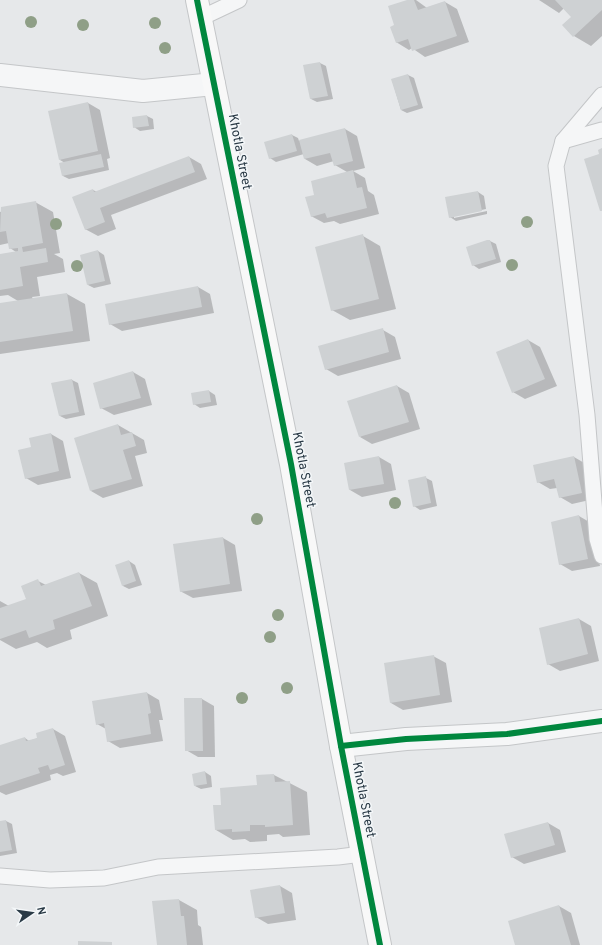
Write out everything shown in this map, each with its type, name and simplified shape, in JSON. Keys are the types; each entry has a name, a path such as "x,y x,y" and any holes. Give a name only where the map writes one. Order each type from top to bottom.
{"street":[{"name":"Khotla Street","path":"199,9 291,464 341,746 380,945"},
{"path":"0,75 143,91 214,84"},
{"path":"341,746 406,739 507,734 602,722"}],"lane":[{"path":"199,9 239,0"},
{"path":"602,95 563,141 556,166 587,415 598,539 602,556"},
{"path":"563,141 602,130"},
{"path":"0,876 50,880 104,878 158,867 338,857 362,854"}],"building":[{"path":"407,0 414,0 418,10 445,1 457,36 412,51 408,39 396,43 390,27 394,25 388,6"},
{"path":"555,0 602,0 602,10 573,37 562,25 571,17"},
{"path":"320,62 328,96 310,99 303,65"},
{"path":"408,74 418,105 401,110 391,79"},
{"path":"88,102 98,151 59,160 48,111"},
{"path":"147,115 149,126 133,128 132,117"},
{"path":"345,128 353,161 334,166 330,153 304,159 299,140"},
{"path":"292,134 297,151 269,159 264,142"},
{"path":"602,148 602,211 600,211 584,159 599,154 598,150"},
{"path":"101,154 104,167 62,176 59,163"},
{"path":"189,156 195,172 100,208 105,222 85,230 72,197 93,189 94,192"},
{"path":"353,170 357,188 362,187 367,208 327,218 325,213 311,217 305,197 314,195 311,181"},
{"path":"478,191 482,211 449,218 445,197"},
{"path":"36,201 43,243 22,247 23,252 46,248 48,262 20,267 23,286 0,290 0,254 18,251 18,248 9,249 6,231 0,232 1,207"},
{"path":"363,234 379,299 331,311 315,247"},
{"path":"490,240 496,259 472,266 466,247"},
{"path":"98,250 105,281 87,285 80,255"},
{"path":"198,286 202,307 109,325 105,304"},
{"path":"67,293 73,331 0,342 0,303"},
{"path":"383,328 389,352 325,370 318,346"},
{"path":"528,339 545,379 512,393 496,352"},
{"path":"133,371 141,398 100,409 93,383"},
{"path":"72,379 79,412 59,416 51,383"},
{"path":"397,385 409,422 359,437 347,401"},
{"path":"209,390 211,402 193,405 191,393"},
{"path":"118,424 121,435 132,432 136,446 123,450 132,479 90,491 74,438"},
{"path":"51,433 59,471 25,479 18,450 31,447 29,438"},
{"path":"379,456 384,484 349,490 344,463"},
{"path":"574,456 582,493 559,498 554,479 537,483 533,465"},
{"path":"426,476 431,503 413,507 408,480"},
{"path":"579,515 588,559 559,565 551,522"},
{"path":"223,537 230,584 180,592 173,544"},
{"path":"129,560 136,581 122,586 115,565"},
{"path":"79,572 92,606 53,620 55,629 29,638 26,630 0,639 0,608 26,599 21,586 38,579 41,586"},
{"path":"579,618 588,654 547,665 539,628"},
{"path":"434,655 440,695 390,703 384,663"},
{"path":"147,692 151,713 148,714 151,734 107,742 104,723 96,725 92,701"},
{"path":"184,698 202,698 203,751 185,751"},
{"path":"53,728 65,765 50,770 48,765 38,768 40,773 0,786 0,745 25,737 26,741 37,738 36,733"},
{"path":"205,771 207,784 194,786 192,774"},
{"path":"274,774 275,782 290,781 293,825 265,827 265,825 250,825 250,831 232,832 232,829 215,830 213,805 221,805 220,788 257,785 256,775"},
{"path":"6,820 12,850 0,852 0,821"},
{"path":"548,822 555,845 511,858 504,834"},
{"path":"280,885 285,913 255,918 250,890"},
{"path":"179,899 181,916 184,916 187,945 157,945 152,901"},
{"path":"559,905 571,945 515,945 508,921"},
{"path":"78,941 112,942 112,945 78,945"}],"cycle path":[{"path":"197,0 291,464 341,746 380,945"},
{"path":"341,746 406,739 507,734 602,721"}]}
